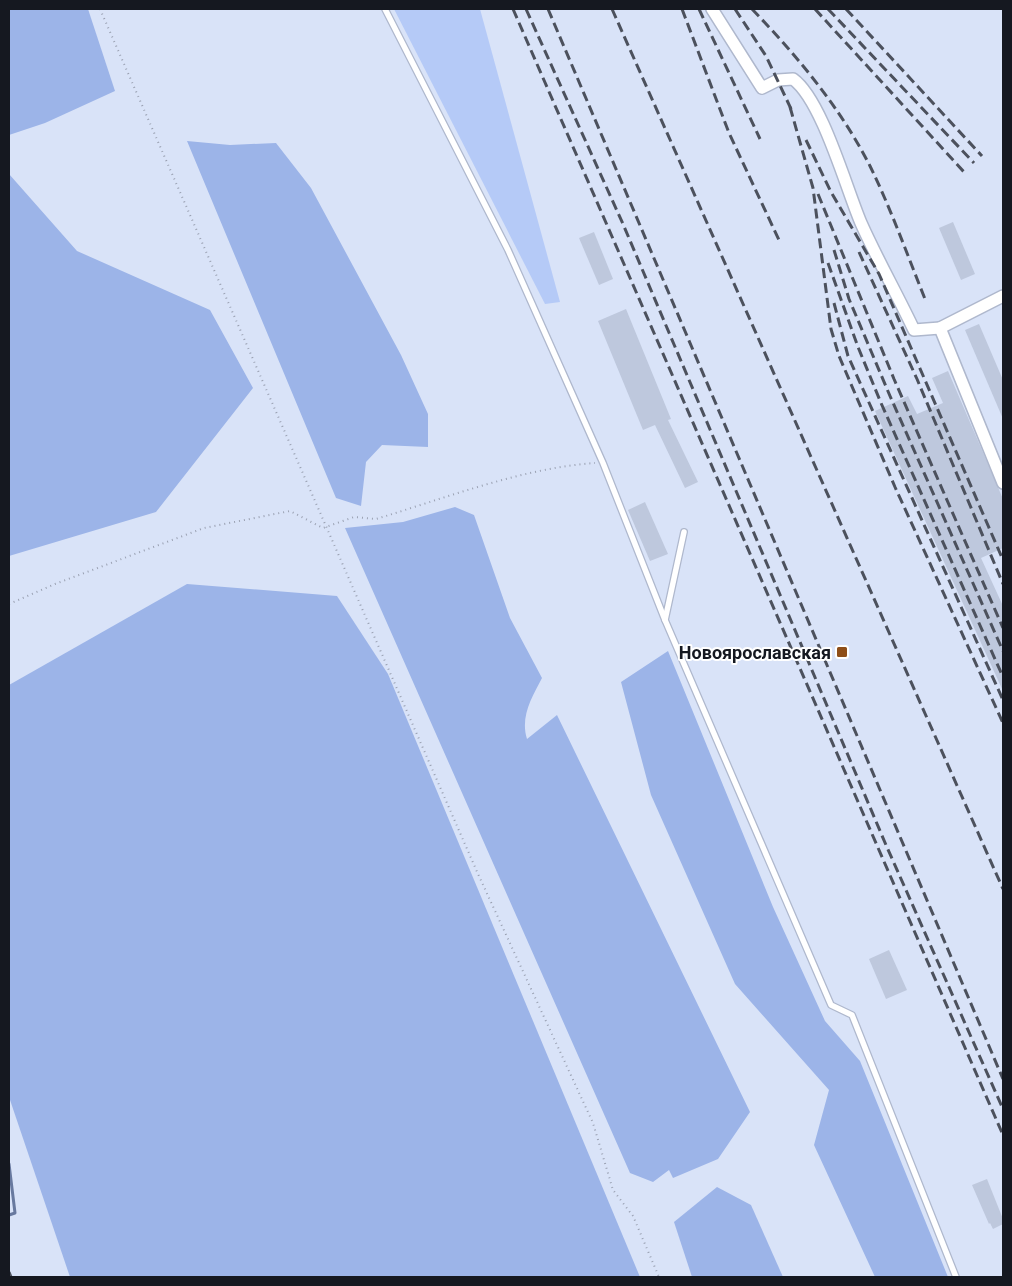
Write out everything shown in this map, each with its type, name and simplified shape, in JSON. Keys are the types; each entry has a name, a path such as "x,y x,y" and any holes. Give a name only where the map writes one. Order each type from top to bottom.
{"street":[{"path":"712,9 762,88 778,80 793,79 799,84 821,121 861,223 914,330 940,328 1003,296"},
{"path":"940,328 1003,483"}],"lane":[{"path":"385,9 508,250 603,463 665,620 831,1006 852,1015 956,1277"},
{"path":"665,620 684,532"}],"path":[{"path":"100,9 328,527 478,874 593,1123 613,1190 633,1216 659,1277"},
{"path":"9,604 55,584 204,528 290,512 323,528 354,517 376,519 504,481 579,464 603,463"}],"shaded area":[{"path":"9,9 88,9 115,91 45,123 9,135"},
{"path":"394,9 480,9 560,302 545,304"},
{"path":"187,141 230,145 276,143 311,188 401,355 428,414 428,447 382,445 366,462 361,506 336,498"},
{"path":"9,174 77,251 210,310 253,388 156,512 9,556"},
{"path":"455,507 474,515 510,618 542,678 526,715 525,731 527,739 557,715 750,1112 718,1159 673,1178 669,1170 653,1182 630,1173 345,528 403,522"},
{"path":"187,584 337,596 388,674 640,1277 70,1277 9,1097 9,685"},
{"path":"668,651 773,907 825,1021 860,1061 948,1277 875,1277 814,1145 829,1090 735,984 651,795 621,682"},
{"path":"717,1187 751,1205 783,1277 692,1277 674,1222"}],"building":[{"path":"953,222 975,274 961,280 939,228"},
{"path":"594,232 613,279 599,285 579,238"},
{"path":"626,309 671,419 668,420 698,482 685,488 655,425 643,430 598,321"},
{"path":"979,324 1003,380 1003,419 965,330"},
{"path":"948,371 1003,499 1003,548 981,558 1003,606 1003,691 875,411 908,396 917,414 943,403 932,378"},
{"path":"645,502 668,554 650,561 628,510"},
{"path":"889,950 907,990 886,999 869,959"},
{"path":"987,1179 1003,1219 1003,1224 993,1229 972,1185"}],"waterway":[{"path":"9,1164 15,1213 9,1215"}],"railway":[{"path":"513,9 1003,1135"},
{"path":"526,9 623,224 886,845 1003,1109"},
{"path":"548,9 1003,1079"},
{"path":"612,9 1003,889"},
{"path":"682,9 729,133 779,240"},
{"path":"699,9 760,139"},
{"path":"735,9 766,56 793,113"},
{"path":"752,9 817,83 858,144 885,199 925,299"},
{"path":"815,9 964,172"},
{"path":"828,9 974,163"},
{"path":"846,9 982,156"},
{"path":"790,107 813,188 831,329 839,356 895,487 1003,723"},
{"path":"806,140 831,192 879,274 1003,560"},
{"path":"818,194 894,379 1003,628"},
{"path":"834,250 849,299 1003,651"},
{"path":"859,252 917,379 1003,584"},
{"path":"828,263 858,347 881,403 1003,677"},
{"path":"834,303 848,356 1003,700"},
{"path":"9,1272 11,1277"}],"place":[{"name":"Новоярославская","path":"842,652"}]}
